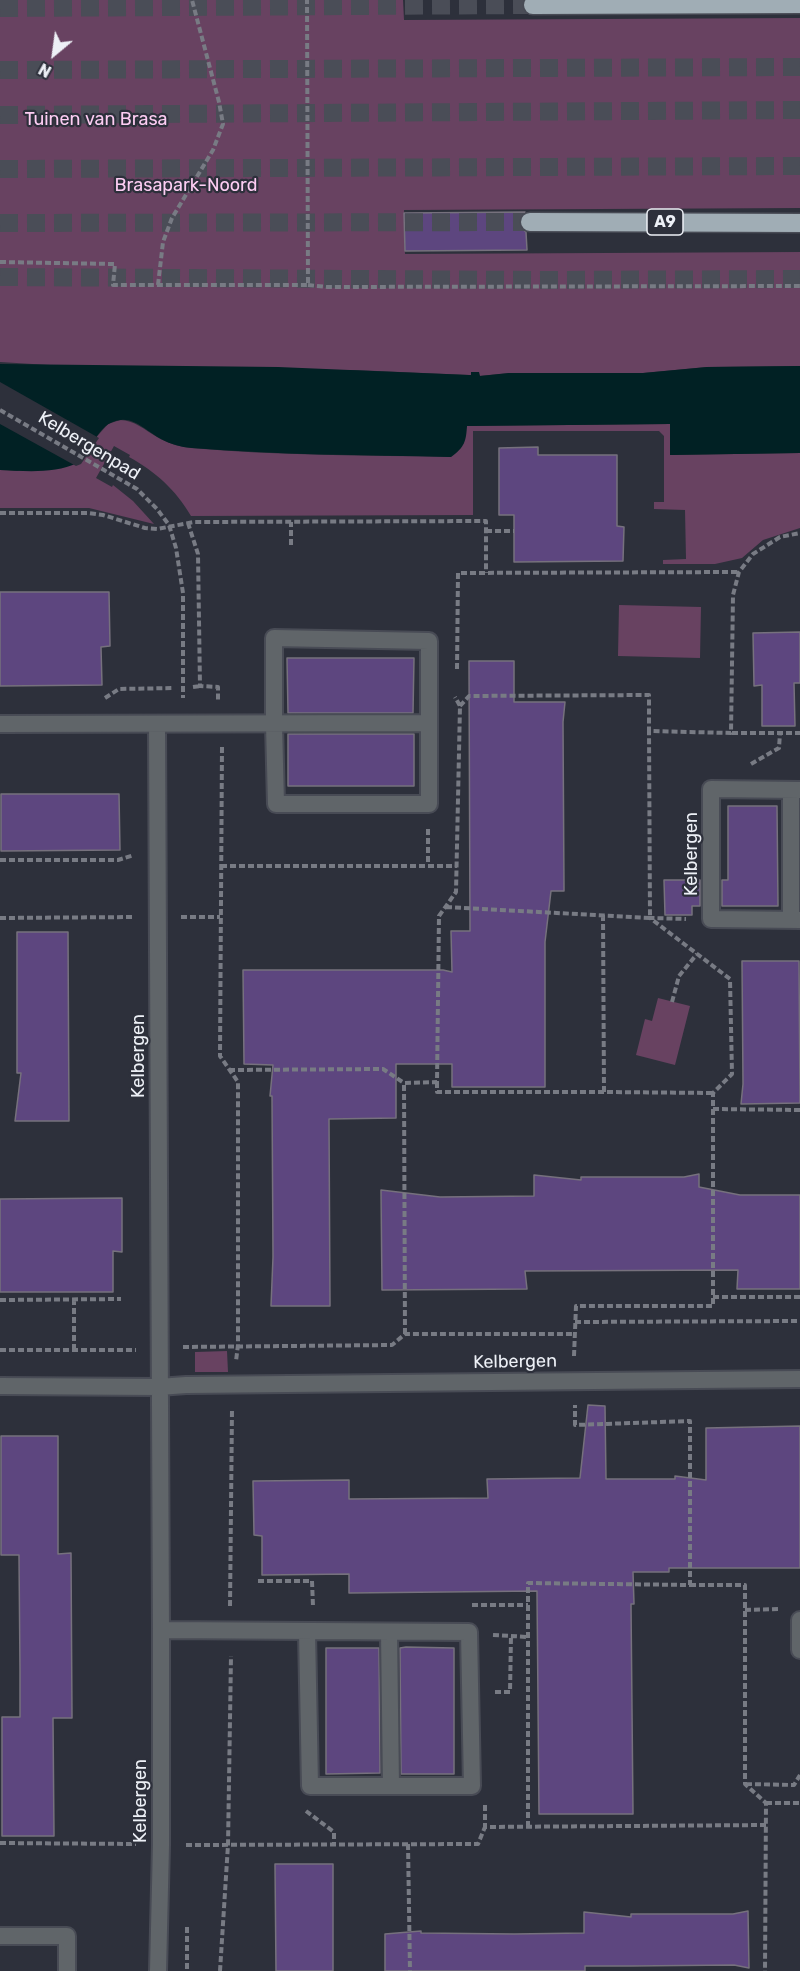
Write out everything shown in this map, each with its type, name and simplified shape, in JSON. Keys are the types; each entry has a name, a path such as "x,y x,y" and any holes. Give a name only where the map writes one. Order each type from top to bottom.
{"highway":[{"path":"532,5 800,4"},
{"name":"A9","path":"530,222 800,223"}],"street":[{"path":"274,638 429,641 429,804 276,804 274,724 274,638"},
{"path":"0,724 429,723"},
{"name":"Kelbergen","path":"157,725 161,1630 161,1845 158,1971"},
{"name":"Kelbergen","path":"711,789 796,790 796,920 711,919 711,789"},
{"name":"Kelbergen","path":"0,1386 159,1387 800,1379"},
{"path":"800,1620 800,1650"},
{"path":"161,1630 469,1632 472,1786 310,1786 307,1632"},
{"path":"389,1632 391,1786"},
{"path":"0,1936 67,1936 67,1971"}],"path":[{"path":"158,285 163,242 172,218 213,150 223,124 192,0"},
{"path":"307,0 308,285"},
{"path":"0,262 115,264 113,285 800,286"},
{"name":"Kelbergenpad","path":"0,410 137,489 157,508 169,525 176,548 183,593 182,687 185,723"},
{"path":"0,513 88,513 157,529 188,522 486,520 486,573"},
{"path":"188,522 198,554 200,686"},
{"path":"291,522 291,545"},
{"path":"486,531 514,531"},
{"path":"732,733 733,595 739,572 753,554 780,537 800,533"},
{"path":"456,672 458,573 739,572"},
{"path":"193,687 218,687 221,866 220,1056 238,1082 238,1345 232,1402 228,1845 220,1971"},
{"path":"104,699 119,689 174,688"},
{"path":"460,706 470,696 650,695 650,918"},
{"path":"454,696 460,706 456,892 439,916 437,1092 713,1093"},
{"path":"649,731 800,733"},
{"path":"741,770 779,748 780,733"},
{"path":"428,837 428,865"},
{"path":"0,860 118,860 146,852 158,852"},
{"path":"221,866 457,866"},
{"path":"445,907 688,919"},
{"path":"603,915 604,1092"},
{"path":"0,918 220,917"},
{"path":"650,918 730,979 732,1074 713,1093 713,1306 576,1306 575,1425 690,1421 690,1585"},
{"path":"672,1002 679,976 697,954"},
{"path":"229,1070 383,1069 404,1083 437,1082"},
{"path":"404,1083 405,1334"},
{"path":"713,1108 800,1110"},
{"path":"713,1297 800,1297"},
{"path":"74,1299 74,1350"},
{"path":"0,1300 121,1299"},
{"path":"575,1322 800,1321"},
{"path":"0,1350 159,1349 238,1345 392,1345 405,1334 574,1334"},
{"path":"258,1581 312,1581 313,1607"},
{"path":"528,1827 528,1583 745,1586 745,1784 766,1803 800,1803"},
{"path":"745,1610 778,1609"},
{"path":"493,1635 528,1637"},
{"path":"490,1692 510,1692 511,1636"},
{"path":"745,1784 794,1785 800,1775"},
{"path":"765,1971 766,1803"},
{"path":"0,1843 478,1844 485,1827 485,1804"},
{"path":"302,1808 334,1832 334,1845"},
{"path":"485,1827 766,1826"},
{"path":"408,1844 410,1971"}],"green space":[{"name":"Brasapark-Noord","path":"0,0 403,0 404,20 800,18 800,208 404,210 405,254 800,252 800,366 707,367 643,373 510,373 479,376 479,372 472,372 469,375 354,370 163,372 0,362"},
{"path":"120,420 135,424 169,443 191,448 289,454 451,457 467,426 670,424 670,455 800,453 800,528 763,540 742,558 715,564 663,564 663,560 686,559 685,510 654,509 654,502 664,502 664,436 659,431 473,431 473,515 191,516 164,482 129,457 130,455 114,446 96,478 112,487 113,485 133,501 154,524 89,508 0,508 0,470 17,471 92,442 108,424"},
{"path":"619,605 701,607 700,658 618,656"},
{"path":"658,998 690,1006 675,1065 636,1055 645,1019 652,1021"},
{"path":"227,1351 228,1372 195,1372 195,1352"}],"shaded area":[{"path":"0,364 278,367 469,375 471,372 479,372 480,376 509,373 643,373 707,367 800,366 800,453 670,455 670,424 467,426 464,443 451,457 257,452 180,446 161,439 131,421 121,420 105,427 87,454 68,467 29,471 0,470"}],"pier":[{"path":"0,382 99,438 81,464 76,466 0,424"}],"building":[{"path":"525,212 520,217 519,223 526,232 527,250 405,251 404,213"},
{"path":"538,447 538,455 617,455 617,526 624,527 623,561 514,562 514,515 499,515 499,448"},
{"path":"0,592 109,592 110,646 101,647 102,685 0,686"},
{"path":"800,632 800,683 794,683 795,726 762,726 762,685 754,686 753,633"},
{"path":"287,658 414,658 413,713 288,713"},
{"path":"469,661 514,661 514,702 565,702 563,722 564,891 551,891 545,942 545,1087 452,1087 452,1064 396,1064 396,1118 329,1119 330,1306 271,1306 273,1257 272,1096 270,1096 273,1065 244,1064 243,970 443,970 452,972 451,931 470,931"},
{"path":"288,734 414,734 414,786 288,786"},
{"path":"1,794 119,794 120,850 1,851"},
{"path":"728,806 777,806 778,906 722,906 722,880 728,880"},
{"path":"664,880 700,880 700,906 692,906 692,915 665,915"},
{"path":"17,932 68,932 69,1121 15,1121 21,1073 17,1073"},
{"path":"742,961 799,961 800,1103 741,1104 743,1084"},
{"path":"699,1174 699,1187 740,1195 800,1195 800,1289 737,1289 738,1270 525,1271 527,1289 382,1290 381,1190 440,1197 534,1196 534,1175 581,1180 581,1177 684,1177"},
{"path":"122,1198 122,1252 113,1251 113,1292 0,1292 0,1199"},
{"path":"588,1405 605,1406 606,1479 675,1479 675,1476 706,1480 706,1428 800,1426 800,1568 669,1568 669,1572 633,1572 634,1604 631,1604 633,1814 539,1814 537,1591 349,1593 349,1574 262,1575 262,1536 254,1535 253,1481 349,1480 349,1499 488,1498 487,1479 580,1478"},
{"path":"1,1436 58,1436 58,1554 71,1553 72,1718 53,1718 54,1836 2,1836 2,1717 20,1717 20,1671 19,1555 1,1555"},
{"path":"326,1648 379,1648 380,1773 326,1774"},
{"path":"400,1648 454,1648 454,1774 401,1774"},
{"path":"275,1864 333,1864 333,1971 276,1971"},
{"path":"748,1911 749,1968 734,1965 585,1966 585,1971 385,1971 385,1934 421,1931 421,1933 584,1933 584,1912 631,1917 631,1914 733,1914"}],"tunnel":[{"path":"0,8 533,5"},
{"path":"0,70 800,67"},
{"path":"0,115 800,110"},
{"path":"0,169 800,166"},
{"path":"0,223 530,222"},
{"path":"0,277 800,279"}],"park label":[{"name":"Tuinen van Brasa","path":"96,120"}]}
